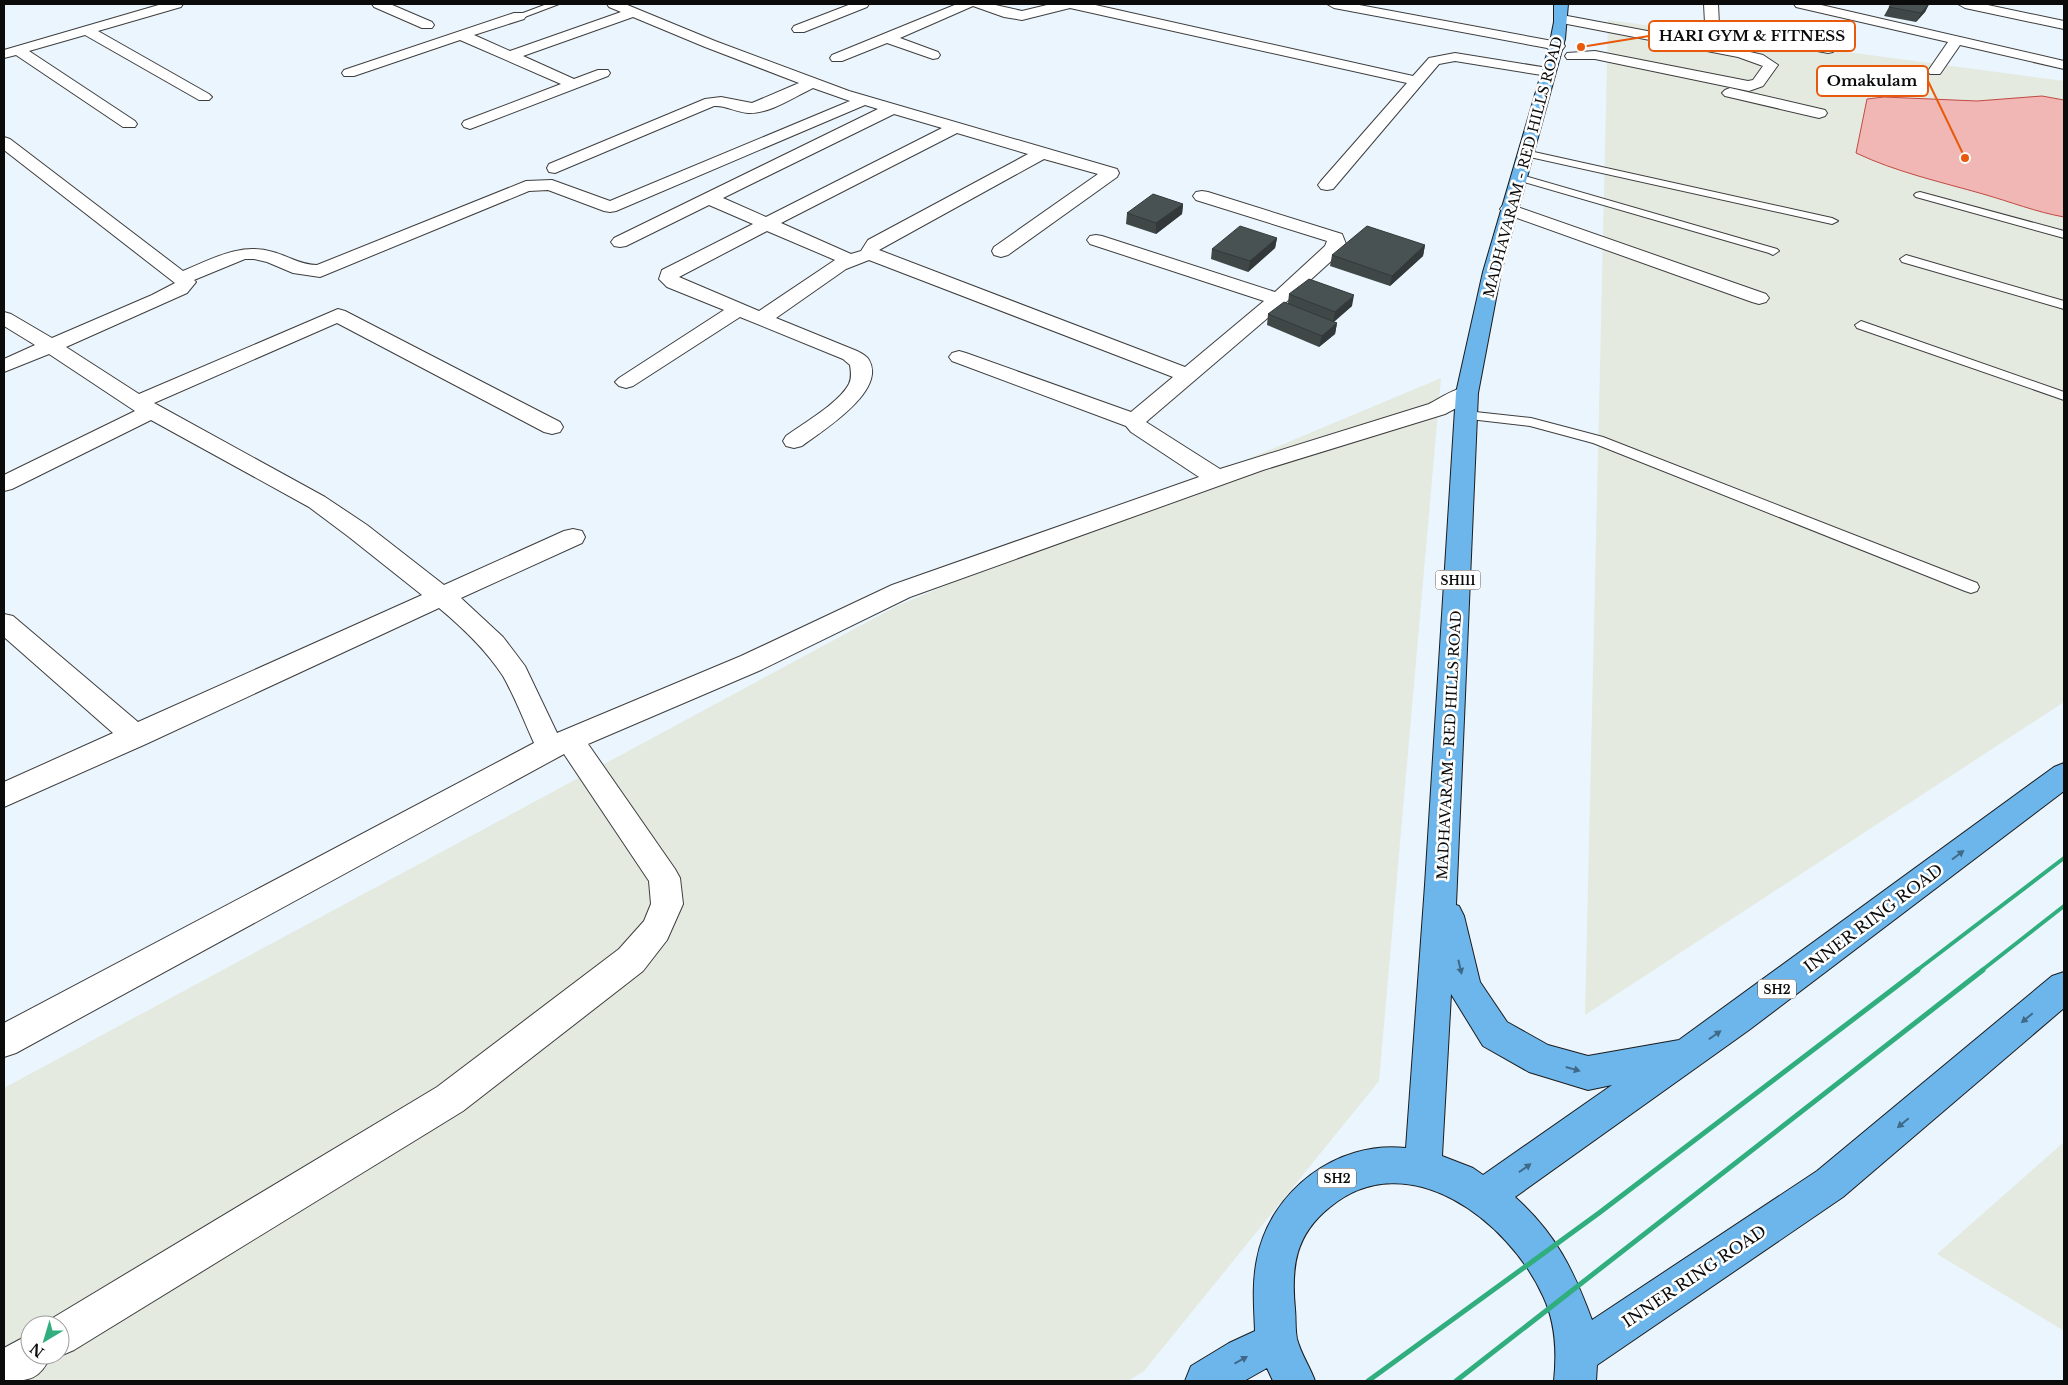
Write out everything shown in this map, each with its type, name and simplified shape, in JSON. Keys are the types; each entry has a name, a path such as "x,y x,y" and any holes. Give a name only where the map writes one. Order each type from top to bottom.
{"main road":[{"name":"MADHAVARAM - RED HILLS ROAD","path":"1423,1168 1442,886 1467,404 1492,272 1525,153 1560,41"},
{"name":"INNER RING ROAD","path":"1484,1196 1688,1054 2064,775"},
{"path":"1442,886 1465,988 1495,1034 1541,1060 1588,1074 1688,1054"},
{"name":"INNER RING ROAD","path":"1294,1381 1277,1342 1273,1279 1279,1247 1293,1218 1311,1195 1335,1178 1362,1168 1392,1165 1423,1168 1454,1179 1484,1196 1513,1220 1538,1248 1557,1281 1570,1316 1576,1368 1830,1184 2064,987"},
{"path":"1206,1381 1244,1358 1277,1342"}],"street":[{"path":"11,52 176,4"},
{"path":"378,4 427,24"},
{"path":"614,4 710,44 864,100 1111,173 1001,251"},
{"path":"799,29 862,4"},
{"path":"837,58 968,4"},
{"path":"978,4 1022,16 1057,5 1078,5 1417,81"},
{"path":"1334,4 1415,13 1560,41 1819,114"},
{"path":"1710,4 1714,44"},
{"path":"1801,4 2064,65"},
{"path":"1965,4 2064,25"},
{"path":"1993,48 2029,4"},
{"path":"510,56 633,12"},
{"path":"349,73 519,16"},
{"path":"1713,28 1828,49"},
{"path":"86,30 204,97"},
{"path":"461,35 574,84"},
{"path":"887,38 934,55"},
{"path":"1935,71 1957,39"},
{"path":"1560,41 1740,52 1758,58 1771,66 1758,83 1749,86 1732,84 1595,56 1560,41"},
{"path":"1327,185 1434,61 1560,41 1593,41"},
{"path":"11,52 129,124"},
{"path":"470,124 574,84 599,68 559,78 509,96"},
{"path":"555,168 710,102 724,101 744,108 757,107 812,82"},
{"path":"182,278 242,254 252,252 270,255 302,271 320,271 526,186 537,184 552,185 610,207 864,100"},
{"path":"620,242 892,108"},
{"path":"794,441 860,384 863,372 860,362 850,355 674,283 669,279 669,274 956,127"},
{"path":"4,142 186,282 180,289 4,366"},
{"path":"873,255 870,250 874,244 1042,153"},
{"path":"1134,421 1278,299 1337,244 1336,238 1328,234 1202,196"},
{"path":"710,199 850,260"},
{"path":"1509,209 1759,298"},
{"path":"1096,240 1278,299"},
{"path":"762,318 839,265 850,260 873,255 1188,375"},
{"path":"626,382 739,309"},
{"path":"4,484 144,407 338,315 552,427"},
{"path":"4,318 51,346 144,407 317,502 465,614 494,644 560,744 664,878 667,904 656,930 631,960 450,1099 70,1330"},
{"path":"959,357 1134,421 1139,427 1218,479"},
{"path":"4,1041 560,744 751,663 901,591 1255,465 1437,409 1467,404"},
{"path":"4,795 573,537"},
{"path":"4,623 136,736"},
{"path":"4,1371 20,1361"}],"lane":[{"path":"519,16 555,4"},
{"path":"1525,153 1832,221"},
{"path":"1518,177 1773,251"},
{"path":"1920,195 2064,235"},
{"path":"1906,259 2064,305"},
{"path":"1861,325 2064,396"},
{"path":"1467,404 1598,440 1971,587"}],"shaded area":[{"path":"1608,20 2064,81 2064,702 1585,1015"},
{"path":"2042,96 2064,100 2064,217 2033,210 1919,176 1887,166 1856,153 1867,99 1884,97 1977,101"},
{"path":"1441,378 1379,1081 1144,1371 1128,1381 4,1381 4,1088 897,606"},
{"path":"2064,1142 2064,1331 1937,1254"}],"building":[{"path":"1891,4 1929,4 1921,13 1889,7"},
{"path":"1153,194 1183,204 1156,223 1127,213"},
{"path":"1240,226 1277,238 1250,261 1212,249"},
{"path":"1367,226 1425,245 1392,276 1332,255"},
{"path":"1309,279 1354,295 1335,312 1289,294"},
{"path":"1284,302 1337,323 1322,336 1268,314"}],"railway":[{"path":"1916,971 2064,858"},
{"path":"1981,971 2064,906"},
{"path":"1368,1381 1599,1213 1918,970"},
{"path":"1456,1381 1983,970"}],"place":[{"name":"HARI GYM & FITNESS","path":"1581,47"},
{"name":"Omakulam","path":"1965,158"}]}
